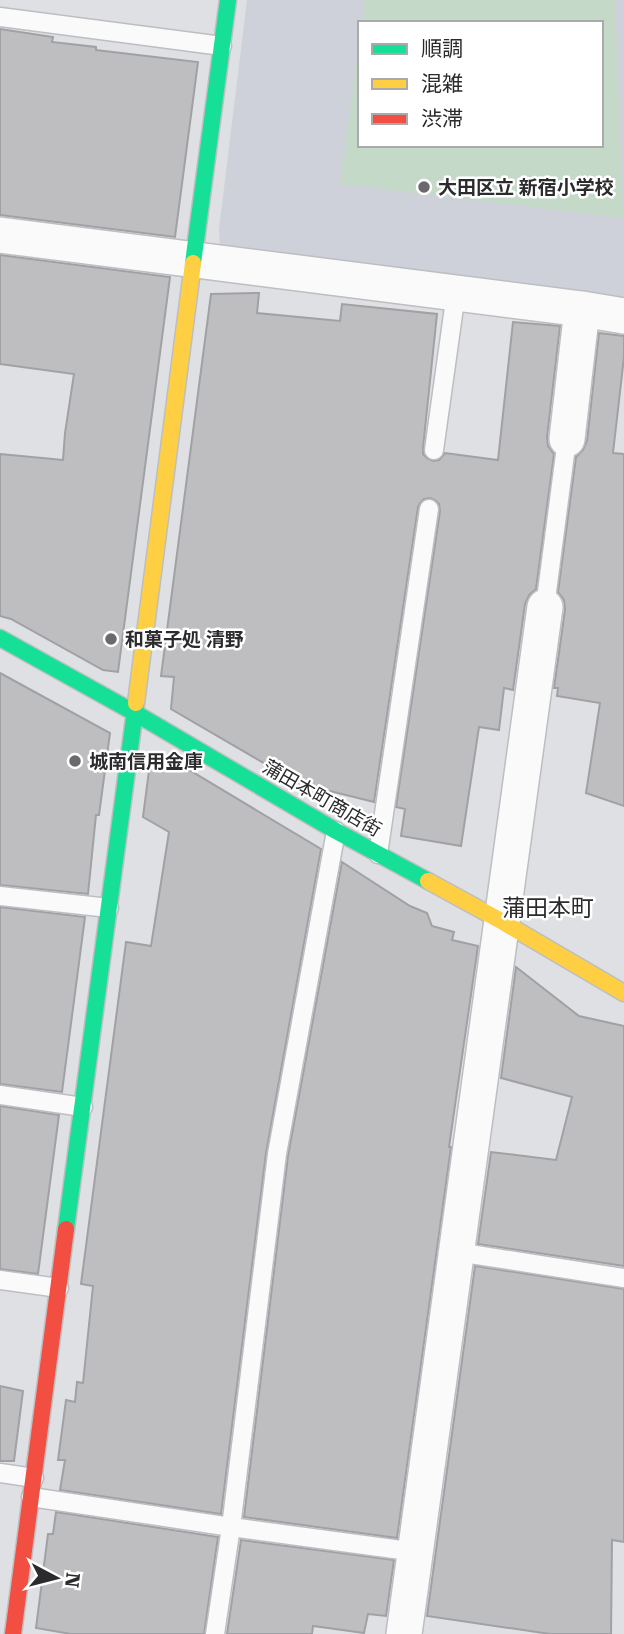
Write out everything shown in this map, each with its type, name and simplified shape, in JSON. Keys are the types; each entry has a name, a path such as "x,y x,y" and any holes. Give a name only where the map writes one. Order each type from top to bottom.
{"street":[{"path":"13,1634 228,0"},
{"path":"0,235 624,316"},
{"path":"567,439 582,309"},
{"path":"404,1634 545,607"},
{"name":"蒲田本町商店街","path":"0,638 624,993"}],"lane":[{"path":"0,17 222,46"},
{"path":"434,450 456,293"},
{"path":"545,607 567,439"},
{"path":"378,854 429,509"},
{"path":"215,1634 231,1527 277,1154 335,831"},
{"path":"0,896 109,908"},
{"path":"0,1095 83,1107"},
{"path":"457,1252 624,1278"},
{"path":"0,1280 59,1289"},
{"path":"0,1473 34,1478"},
{"path":"31,1497 415,1552"}],"shaded area":[{"name":"大田区立 新宿小学校","path":"247,0 624,0 624,303 220,250 219,229"}],"green space":[{"path":"365,0 615,0 623,218 340,184 358,51 358,147 603,147 603,21 362,21"}],"building":[{"path":"0,29 53,37 52,42 96,47 96,50 198,62 175,237 0,215"},
{"path":"0,255 170,277 118,672 103,670 11,619 0,616 0,454 63,460 74,374 0,364"},
{"path":"259,293 257,313 340,321 342,304 437,314 423,448 423,454 433,461 439,460 445,453 498,460 513,322 560,326 547,437 548,446 554,454 536,589 525,604 513,690 504,688 499,730 479,727 461,846 401,836 405,809 396,807 440,511 435,500 424,499 418,507 374,802 298,783 171,709 174,677 161,676 211,294"},
{"path":"599,333 624,336 613,453 624,454 624,806 586,793 600,703 557,696 558,688 554,688 565,610 564,600 558,592 576,457 587,441"},
{"path":"0,673 110,733 99,815 96,815 88,894 0,885"},
{"path":"151,755 165,763 166,756 321,849 266,1153 221,1514 60,1490 65,1460 58,1460 66,1400 75,1402 77,1382 83,1383 93,1286 81,1284 126,942 151,946 169,832 143,817"},
{"path":"342,862 410,906 427,913 432,926 454,932 452,940 478,946 397,1538 244,1517 288,1156"},
{"path":"0,907 85,917 62,1092 0,1084"},
{"path":"516,967 579,1016 624,1026 624,1266 478,1244 491,1152 556,1160 572,1097 501,1078"},
{"path":"0,1106 59,1115 38,1274 0,1269"},
{"path":"475,1266 624,1289 624,1542 612,1540 611,1634 550,1634 427,1616"},
{"path":"0,1386 23,1391 14,1461 0,1461"},
{"path":"56,1512 218,1537 204,1634 71,1634 36,1628 48,1534 53,1534"},
{"path":"241,1540 394,1560 386,1616 368,1614 364,1633 313,1626 312,1634 227,1634"}],"traffic: fast":[{"path":"193,263 228,0"},
{"path":"0,638 428,881"},
{"path":"66,1229 136,703"}],"traffic: slow":[{"path":"136,703 193,263"},
{"path":"428,881 624,993"}],"traffic: jam":[{"path":"13,1634 66,1229"}],"place":[{"name":"大田区立 新宿小学校","path":"424,187"},
{"name":"和菓子処 清野","path":"111,639"},
{"name":"城南信用金庫","path":"75,761"}],"district":[{"name":"蒲田本町","path":"548,908"}]}
